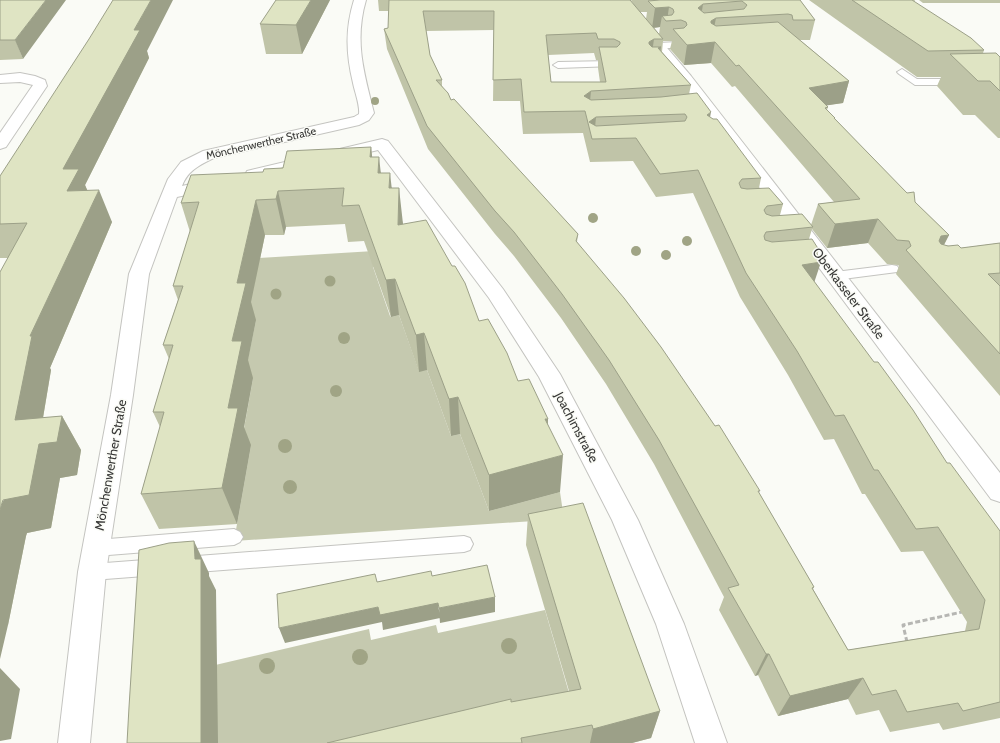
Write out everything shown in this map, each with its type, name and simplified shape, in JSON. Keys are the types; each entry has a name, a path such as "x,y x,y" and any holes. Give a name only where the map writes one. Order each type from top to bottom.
{"street":[{"name":"Mönchenwerther Straße","path":"74,743 94,560 122,395 139,274 176,178 187,165 196,159 209,154 359,120 364,117 367,113 357,71 353,44 353,21 360,0"},
{"name":"Oberkasseler Straße","path":"623,0 654,39 701,110 813,258 835,276 1000,492"},
{"path":"0,79 23,77 34,79 40,83 40,86 0,144"},
{"name":"Joachimstraße","path":"170,194 382,144 496,294 552,380 588,445 625,520 667,617 711,743"}],"lane":[{"path":"654,39 678,45"},
{"path":"558,65 612,64"},
{"path":"902,72 915,82 967,82"},
{"path":"835,276 892,269"},
{"path":"94,560 234,537"},
{"path":"94,560 464,544"}],"path":[{"path":"908,647 903,624 970,610"}],"green space":[{"path":"407,249 373,267 390,316 399,315 419,371 427,370 451,436 460,434 489,511 560,492 564,519 234,541 251,445 241,445 253,378 244,378 256,320 247,320 259,258"},
{"path":"545,610 576,717 440,743 211,743 211,666 369,629 371,640 436,625 438,633"}],"building":[{"path":"0,0 46,0 15,40 0,40"},
{"path":"113,0 151,0 134,30 140,30 63,169 79,169 67,191 99,190 30,336 32,336 15,420 62,416 57,442 39,444 29,495 3,500 0,510 0,272 27,223 0,224 0,176"},
{"path":"276,0 311,0 296,25 260,24"},
{"path":"389,0 630,0 663,39 654,39 649,42 649,44 652,47 661,47 658,48 691,85 591,91 584,96 591,100 661,97 697,93 711,112 707,115 713,119 717,119 761,178 742,179 739,183 741,188 769,188 783,204 767,206 764,210 766,214 772,216 802,214 813,227 766,232 764,236 765,240 772,242 812,239 819,250 815,250 821,262 802,265 874,362 878,362 913,410 947,463 950,463 1000,531 1000,702 963,711 958,703 907,712 896,690 872,695 863,678 790,696 769,654 766,654 728,588 739,585 659,440 609,360 562,294 514,232 495,211 427,126 384,29 388,28","holes":["423,11 494,11 493,80 521,79 524,112 585,111 592,139 636,138 660,174 698,170 746,273 797,351 835,416 844,415 874,470 878,470 916,529 938,527 985,600 979,629 848,650 812,588 814,587 758,491 760,491 719,425 715,426 661,347 624,298 576,241 578,234 454,99 451,100 448,93 436,80 442,80 430,55","596,33 598,39 614,39 620,42 617,47 599,47 606,82 551,82 546,35","685,114 687,117 685,121 596,126 589,122 596,117"]},
{"path":"800,0 815,20 793,20 792,15 788,14 716,18 711,21 711,23 716,26 778,22 849,81 809,88 828,107 825,108 834,118 907,193 914,192 915,202 949,235 941,236 939,241 941,244 948,246 958,245 961,248 1000,243 1000,273 988,274 1000,286 1000,354 906,250 911,246 909,241 897,240 878,219 835,224 818,204 860,199 739,65 736,66 715,42 687,45 673,29 684,28 687,25 686,22 681,20 666,21 662,16 672,15 674,12 673,9 669,7 655,8 648,1","holes":["742,1 747,5 744,9 704,13 698,8 703,4"]},
{"path":"852,0 912,0 971,38 984,50 928,51"},
{"path":"996,53 1000,57 1000,91 990,81 978,81 950,54"},
{"path":"371,147 370,157 379,157 378,173 390,173 389,188 399,188 398,225 426,220 452,266 455,266 465,283 479,321 488,319 507,353 518,381 529,379 548,419 545,419 563,455 489,475 458,397 449,399 424,333 416,335 395,279 386,280 359,205 342,206 344,188 278,191 276,199 256,200 237,283 246,283 232,341 242,341 228,408 238,408 222,488 141,494 164,412 153,412 173,345 163,345 183,286 173,286 199,202 181,203 191,175 263,172 264,169 283,168 287,151"},
{"path":"583,503 660,711 593,729 592,725 521,738 522,743 327,743 511,699 511,702 581,689 528,514"},
{"path":"194,541 195,559 201,559 201,743 127,743 139,550 169,543"},
{"path":"487,565 495,597 439,608 438,603 380,615 378,607 279,628 277,594 375,574 377,582 431,571 432,576"}]}
